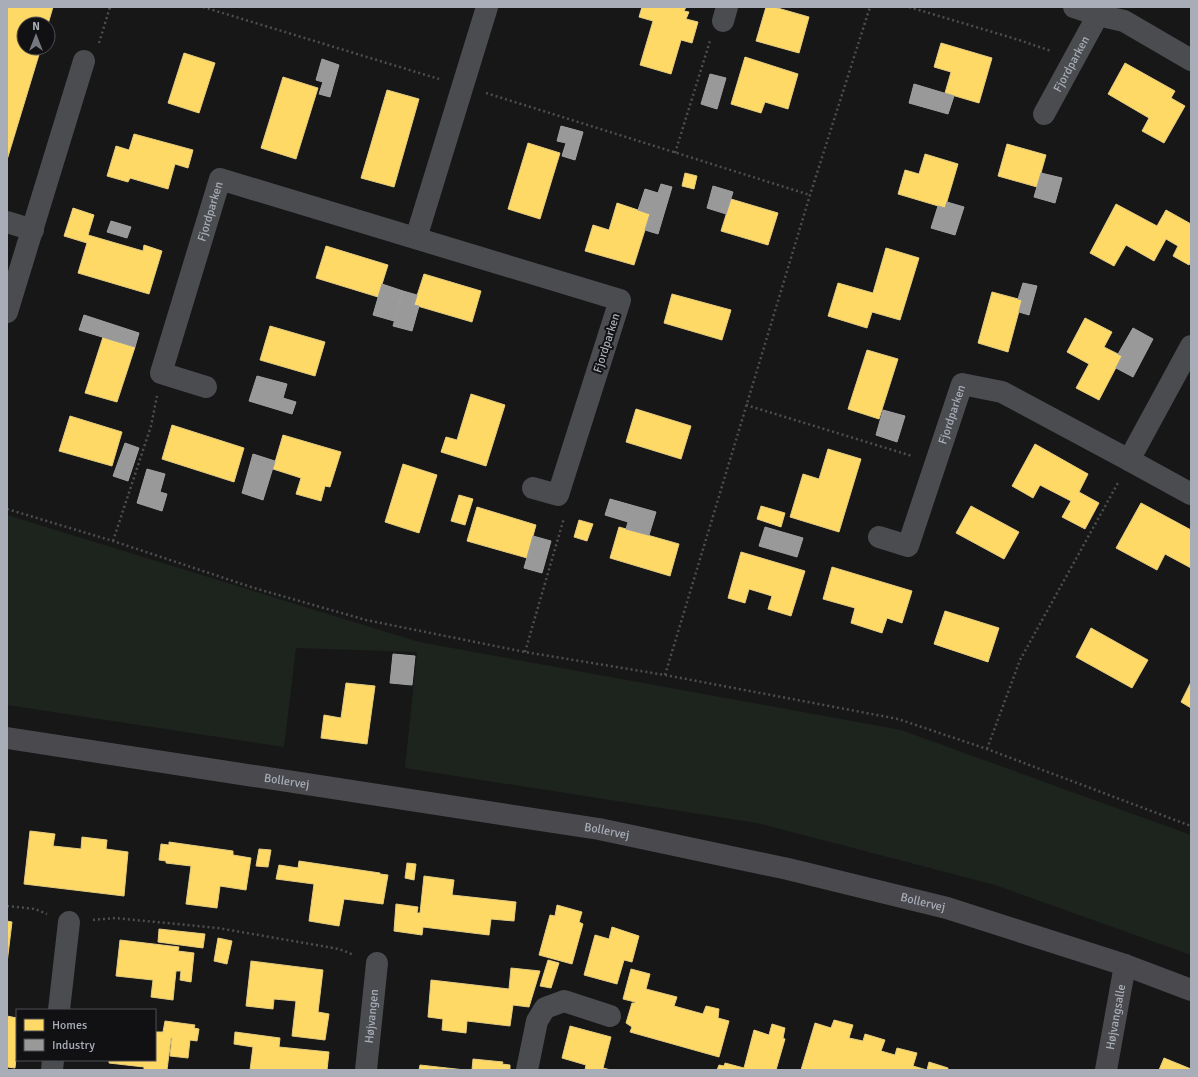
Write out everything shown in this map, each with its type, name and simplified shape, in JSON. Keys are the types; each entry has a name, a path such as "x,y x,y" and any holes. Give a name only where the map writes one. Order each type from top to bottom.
{"main road":[{"name":"Bollervej","path":"7,738 598,828 788,870 946,908 1125,965 1191,990"},
{"name":"Højvangsalle","path":"1106,1070 1125,965"}],"street":[{"path":"416,238 487,7"},
{"path":"1074,7 1098,15 1124,21 1191,60"},
{"name":"Fjordparken","path":"1044,114 1098,15"},
{"path":"7,312 84,61"},
{"name":"Fjordparken","path":"162,372 220,179 620,300 558,495"},
{"path":"7,222 33,230"},
{"path":"1129,460 1191,346"},
{"path":"162,372 206,387"},
{"name":"Fjordparken","path":"879,537 908,546 962,384 1002,392 1191,494"},
{"path":"534,488 558,495"},
{"path":"59,1009 69,922"},
{"name":"Højvangen","path":"366,1070 377,963"},
{"path":"527,1070 537,1021 545,1008 564,1001 610,1016"}],"path":[{"path":"84,61 97,48 110,7"},
{"path":"203,7 486,93 810,195"},
{"path":"665,674 810,195 870,7"},
{"path":"909,7 1019,40 1064,56 1073,61"},
{"path":"675,153 712,34 725,14"},
{"path":"113,541 151,426 162,372"},
{"path":"746,405 936,464"},
{"path":"987,749 1020,660 1122,476 1129,460"},
{"path":"525,652 565,515 558,495"},
{"path":"7,509 113,541 254,588 366,620 525,652 665,674 898,719 987,749 1191,826"},
{"path":"7,906 35,909 69,922 115,918 218,928 339,949 377,963"}],"shaded area":[{"path":"7,515 419,642 901,730 1191,835 1191,955 995,885 757,823 405,768 417,652 296,648 284,747 7,705"}],"building: Homes":[{"path":"7,7 53,7 50,16 16,16 16,56 39,56 7,160"},
{"path":"642,7 686,7 684,11 689,12 686,19 698,22 692,43 681,40 671,74 640,65 653,21 639,17"},
{"path":"766,7 774,7 809,17 799,53 756,41"},
{"path":"941,43 992,58 979,103 945,93 951,72 934,67"},
{"path":"184,53 215,63 199,113 168,103"},
{"path":"745,57 798,74 788,109 765,102 761,113 731,104"},
{"path":"1125,63 1175,91 1171,98 1185,106 1164,143 1142,131 1149,118 1108,94"},
{"path":"283,77 318,88 296,159 261,148"},
{"path":"387,90 419,99 394,187 361,178"},
{"path":"134,134 193,150 188,168 175,164 168,189 130,178 128,182 107,176 116,146 129,150"},
{"path":"528,143 560,153 540,219 508,209"},
{"path":"1007,144 1046,155 1037,187 998,176"},
{"path":"925,154 958,164 945,208 898,194 905,170 919,174"},
{"path":"685,173 697,176 694,189 682,186"},
{"path":"731,199 778,213 768,245 721,231"},
{"path":"617,203 650,214 634,265 585,251 593,225 609,230"},
{"path":"1116,204 1157,226 1166,210 1191,224 1191,262 1189,265 1173,256 1178,246 1166,239 1154,261 1126,245 1114,266 1090,253"},
{"path":"73,208 94,215 88,235 143,251 144,245 162,251 149,294 78,273 87,243 64,236"},
{"path":"326,246 388,265 378,297 316,278"},
{"path":"886,248 919,258 900,320 872,312 867,328 828,316 838,283 873,293"},
{"path":"424,274 481,291 472,322 414,305"},
{"path":"992,292 1022,300 1008,352 978,343"},
{"path":"672,294 731,310 722,340 664,323"},
{"path":"1085,318 1112,332 1104,347 1122,356 1099,400 1076,388 1089,364 1067,352"},
{"path":"270,326 325,342 315,376 260,360"},
{"path":"103,337 135,347 117,402 85,393"},
{"path":"867,350 898,359 879,419 848,409"},
{"path":"471,394 505,405 486,466 441,452 446,437 457,440"},
{"path":"636,409 691,426 681,459 626,442"},
{"path":"70,416 122,432 112,466 59,451"},
{"path":"172,425 244,448 234,482 162,459"},
{"path":"283,435 341,452 330,487 325,486 321,501 296,494 301,478 273,469"},
{"path":"1035,444 1088,474 1079,492 1099,503 1085,529 1062,517 1071,501 1040,485 1033,498 1012,486"},
{"path":"828,449 861,459 839,532 790,517 803,474 819,479"},
{"path":"403,464 437,475 419,533 385,522"},
{"path":"459,495 473,499 465,525 451,521"},
{"path":"1141,503 1191,530 1191,568 1165,554 1157,570 1116,548"},
{"path":"761,506 785,513 781,527 757,519"},
{"path":"971,506 1019,532 1004,559 956,533"},
{"path":"477,507 536,525 527,558 467,541"},
{"path":"579,520 593,524 587,541 574,537"},
{"path":"619,527 679,544 670,576 610,558"},
{"path":"741,552 805,571 791,616 768,609 772,596 749,589 745,603 728,598"},
{"path":"832,567 912,591 902,623 887,618 882,633 851,623 855,608 823,599"},
{"path":"945,611 999,628 988,662 934,644"},
{"path":"1091,628 1148,660 1132,688 1076,657"},
{"path":"1191,682 1191,708 1181,702"},
{"path":"346,683 375,686 367,744 321,738 324,715 341,718"},
{"path":"30,831 55,834 53,846 81,849 82,837 107,840 106,849 128,852 124,896 24,884"},
{"path":"169,842 233,851 233,855 251,858 246,890 220,886 217,908 186,904 191,866 166,863 166,861 159,860 161,844 169,845"},
{"path":"259,849 271,850 268,867 256,866"},
{"path":"299,861 388,875 383,904 344,899 339,926 309,921 314,884 276,879 279,865 298,868"},
{"path":"407,863 416,864 414,880 405,878"},
{"path":"424,876 454,880 452,895 516,902 514,921 491,919 489,935 423,927 422,935 394,931 396,904 418,907 417,913 420,913"},
{"path":"557,905 582,912 579,922 583,924 572,964 539,955 550,915 555,916"},
{"path":"7,921 12,922 7,963"},
{"path":"612,927 639,936 632,962 624,960 617,984 584,975 595,935 609,939"},
{"path":"159,929 205,934 203,948 158,942"},
{"path":"218,938 232,941 227,964 214,961"},
{"path":"120,940 179,947 178,951 194,953 191,982 180,980 181,971 176,971 173,1000 151,997 153,980 116,976"},
{"path":"548,960 559,963 551,988 540,986"},
{"path":"251,961 323,970 318,1012 329,1014 325,1040 292,1036 296,1001 274,999 273,1009 246,1006"},
{"path":"511,968 540,971 529,1007 513,1005 510,1026 467,1021 466,1033 442,1030 443,1019 428,1017 431,980 509,989"},
{"path":"631,969 650,974 646,989 677,997 674,1006 703,1014 706,1006 719,1009 718,1018 729,1021 719,1057 630,1032 632,1027 626,1023 632,1003 635,1002 623,999"},
{"path":"7,1016 16,1018 16,1058 15,1068 7,1067"},
{"path":"834,1020 853,1025 849,1038 863,1041 865,1034 885,1040 881,1051 895,1055 897,1048 917,1053 913,1066 927,1070 801,1070 815,1023 831,1028"},
{"path":"165,1021 195,1025 194,1028 199,1029 197,1041 190,1040 188,1058 170,1056 171,1038 167,1070 144,1070 144,1067 109,1063 109,1061 156,1061 156,1032 163,1032"},
{"path":"772,1024 785,1028 783,1038 785,1039 776,1070 717,1070 719,1065 724,1066 725,1063 744,1068 754,1030 769,1035"},
{"path":"570,1026 611,1037 603,1068 611,1070 585,1070 586,1065 562,1058"},
{"path":"235,1032 280,1038 279,1047 329,1052 327,1070 250,1070 253,1047 234,1044"},
{"path":"1164,1058 1191,1069 1191,1070 1159,1070"},
{"path":"473,1059 503,1062 502,1064 510,1065 510,1070 472,1070"},
{"path":"929,1062 948,1068 948,1070 927,1070"},
{"path":"420,1065 465,1070 419,1070"}],"building: Industry":[{"path":"322,59 339,65 330,97 319,94 323,82 316,80"},
{"path":"710,74 726,78 717,109 701,104"},
{"path":"914,84 954,96 948,114 909,103"},
{"path":"561,126 583,132 575,160 562,156 566,143 557,141"},
{"path":"1041,173 1062,178 1055,203 1034,197"},
{"path":"661,184 672,187 658,234 645,230 650,214 638,210 645,189 658,193"},
{"path":"713,186 733,192 726,214 707,208"},
{"path":"947,202 964,207 955,235 931,228 938,206 945,208"},
{"path":"111,221 131,227 127,238 107,232"},
{"path":"1023,283 1037,286 1029,315 1019,312 1022,300 1018,299"},
{"path":"382,284 403,291 394,321 373,315"},
{"path":"403,291 417,295 414,305 419,306 412,331 393,326"},
{"path":"84,315 139,333 135,347 79,330"},
{"path":"1133,328 1153,339 1133,377 1116,368 1122,356 1118,354"},
{"path":"257,376 287,384 283,398 296,402 292,414 249,401"},
{"path":"883,410 905,416 897,442 876,435"},
{"path":"125,443 139,448 128,481 113,476"},
{"path":"253,454 275,461 263,500 242,493"},
{"path":"147,469 165,474 160,492 167,494 162,511 137,503"},
{"path":"610,499 656,512 649,535 626,529 628,522 605,515"},
{"path":"765,527 803,538 797,557 759,546"},
{"path":"533,536 551,541 542,573 524,568"},
{"path":"393,654 415,656 412,685 390,683"}]}
